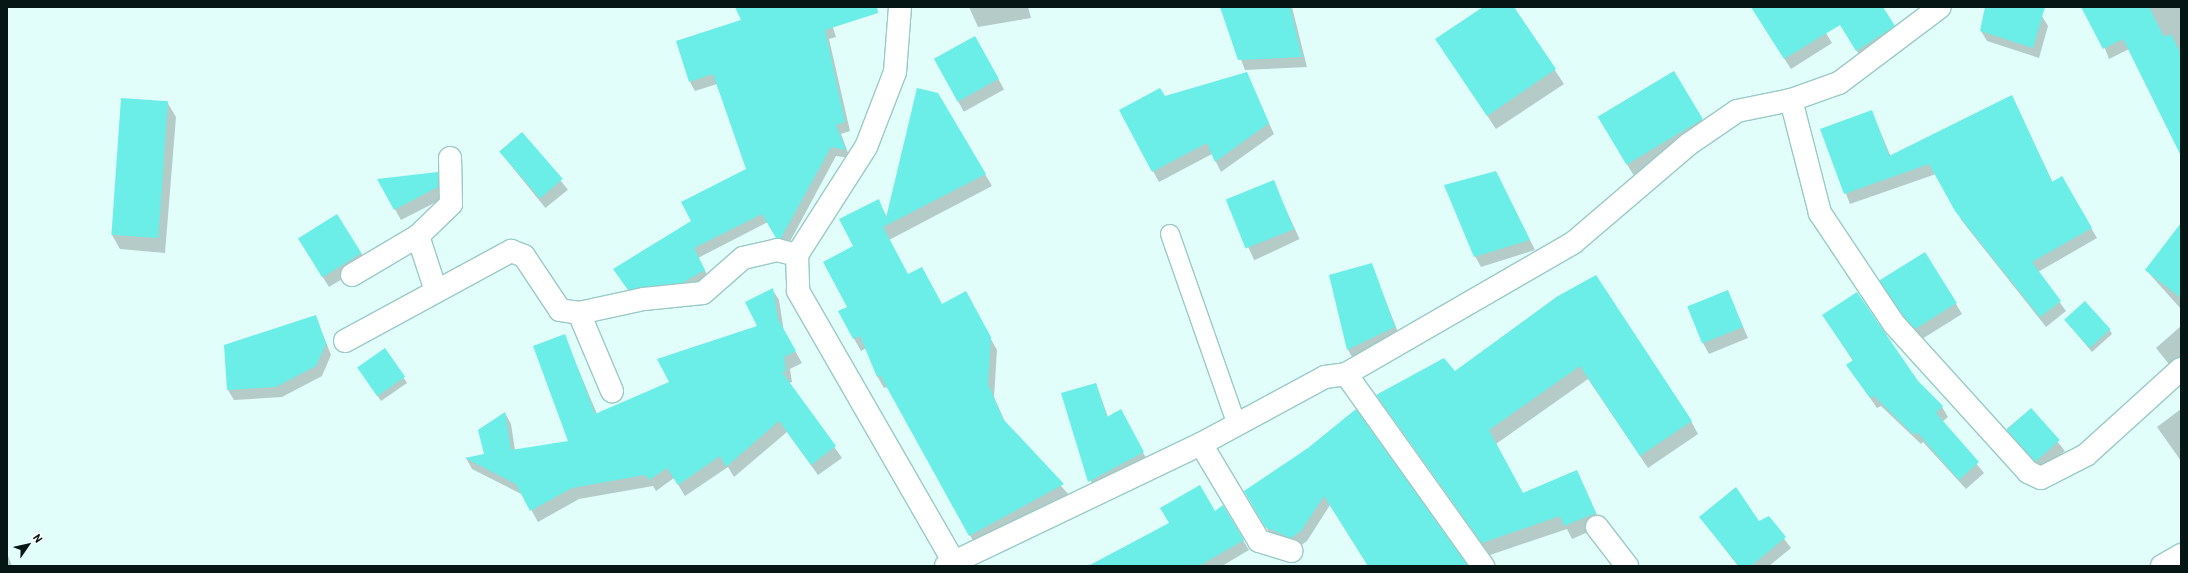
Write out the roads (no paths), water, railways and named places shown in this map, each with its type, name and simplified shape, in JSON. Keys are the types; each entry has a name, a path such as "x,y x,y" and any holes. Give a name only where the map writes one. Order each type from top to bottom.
{"street":[{"path":"900,7 895,72 866,147 797,255 798,291 952,565 1201,444 1324,377 1346,374 1573,243 1688,144 1737,111 1791,100 1839,83 1940,7"},
{"path":"1791,100 1820,213 1894,324 2028,472 2041,478 2086,455 2181,369"},
{"path":"352,275 418,236 451,204 450,158"},
{"path":"418,236 436,291"},
{"path":"345,341 510,252 524,256 560,310 579,313 644,299 703,293 743,258 777,250 797,255"},
{"path":"579,313 612,391"},
{"path":"1346,374 1483,566"},
{"path":"1201,444 1259,541 1292,551"},
{"path":"1597,528 1627,566"},
{"path":"2162,566 2181,555"}],"lane":[{"path":"1170,234 1238,424"}]}
